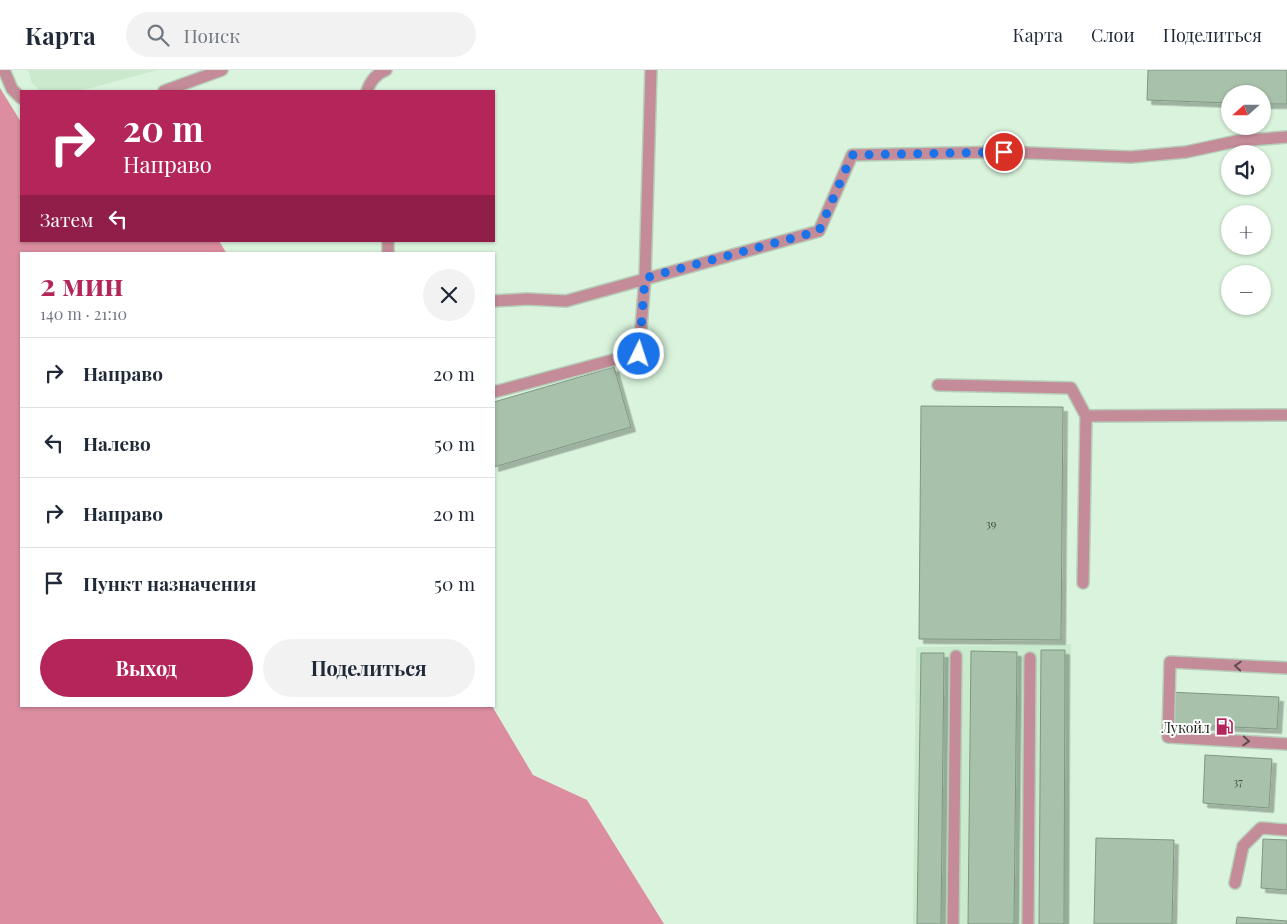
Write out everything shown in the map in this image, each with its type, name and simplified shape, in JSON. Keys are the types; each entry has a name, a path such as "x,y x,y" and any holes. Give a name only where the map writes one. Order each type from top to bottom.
{"lane":[{"path":"4,70 12,89 20,97"},
{"path":"167,90 222,70"},
{"path":"367,90 370,83 380,72 386,70"},
{"path":"495,392 639,354 645,278 651,70"},
{"path":"495,301 527,299 566,300 819,231 852,155 1004,152 1131,157 1186,152 1237,141 1287,136"},
{"path":"938,385 1071,388 1086,416 1084,583"},
{"path":"1086,416 1287,415"},
{"path":"953,924 956,656"},
{"path":"1028,924 1030,658"},
{"path":"1287,668 1170,662 1168,737 1287,744"},
{"path":"1235,883 1243,846 1261,828 1287,830"}],"shaded area":[{"path":"28,70 157,70 84,90 39,90 32,83"},
{"path":"0,88 20,120 20,242 220,242 226,252 20,252 20,707 493,707 533,775 587,800 664,924 0,924"},
{"path":"1071,644 1070,924 913,924 916,647"}],"building":[{"path":"1148,70 1287,70 1287,104 1271,104 1271,85 1221,85 1221,103 1147,100"},
{"path":"614,367 631,427 495,467 495,402"},
{"path":"921,406 1063,407 1061,640 919,639"},
{"path":"1041,650 1065,650 1064,924 1039,924"},
{"path":"971,651 1017,652 1014,924 968,924"},
{"path":"921,653 944,653 941,924 917,924"},
{"path":"1169,692 1279,697 1277,729 1168,724"},
{"path":"1205,755 1272,759 1269,808 1203,803"},
{"path":"1096,838 1174,840 1172,924 1094,924"},
{"path":"1263,839 1287,840 1287,890 1261,888"},
{"path":"1237,917 1287,921 1287,924 1236,924"}],"place":[{"name":"Лукойл","path":"1224,727"}],"route":[{"path":"639,354 645,278 819,231 852,155 1004,152"}]}
